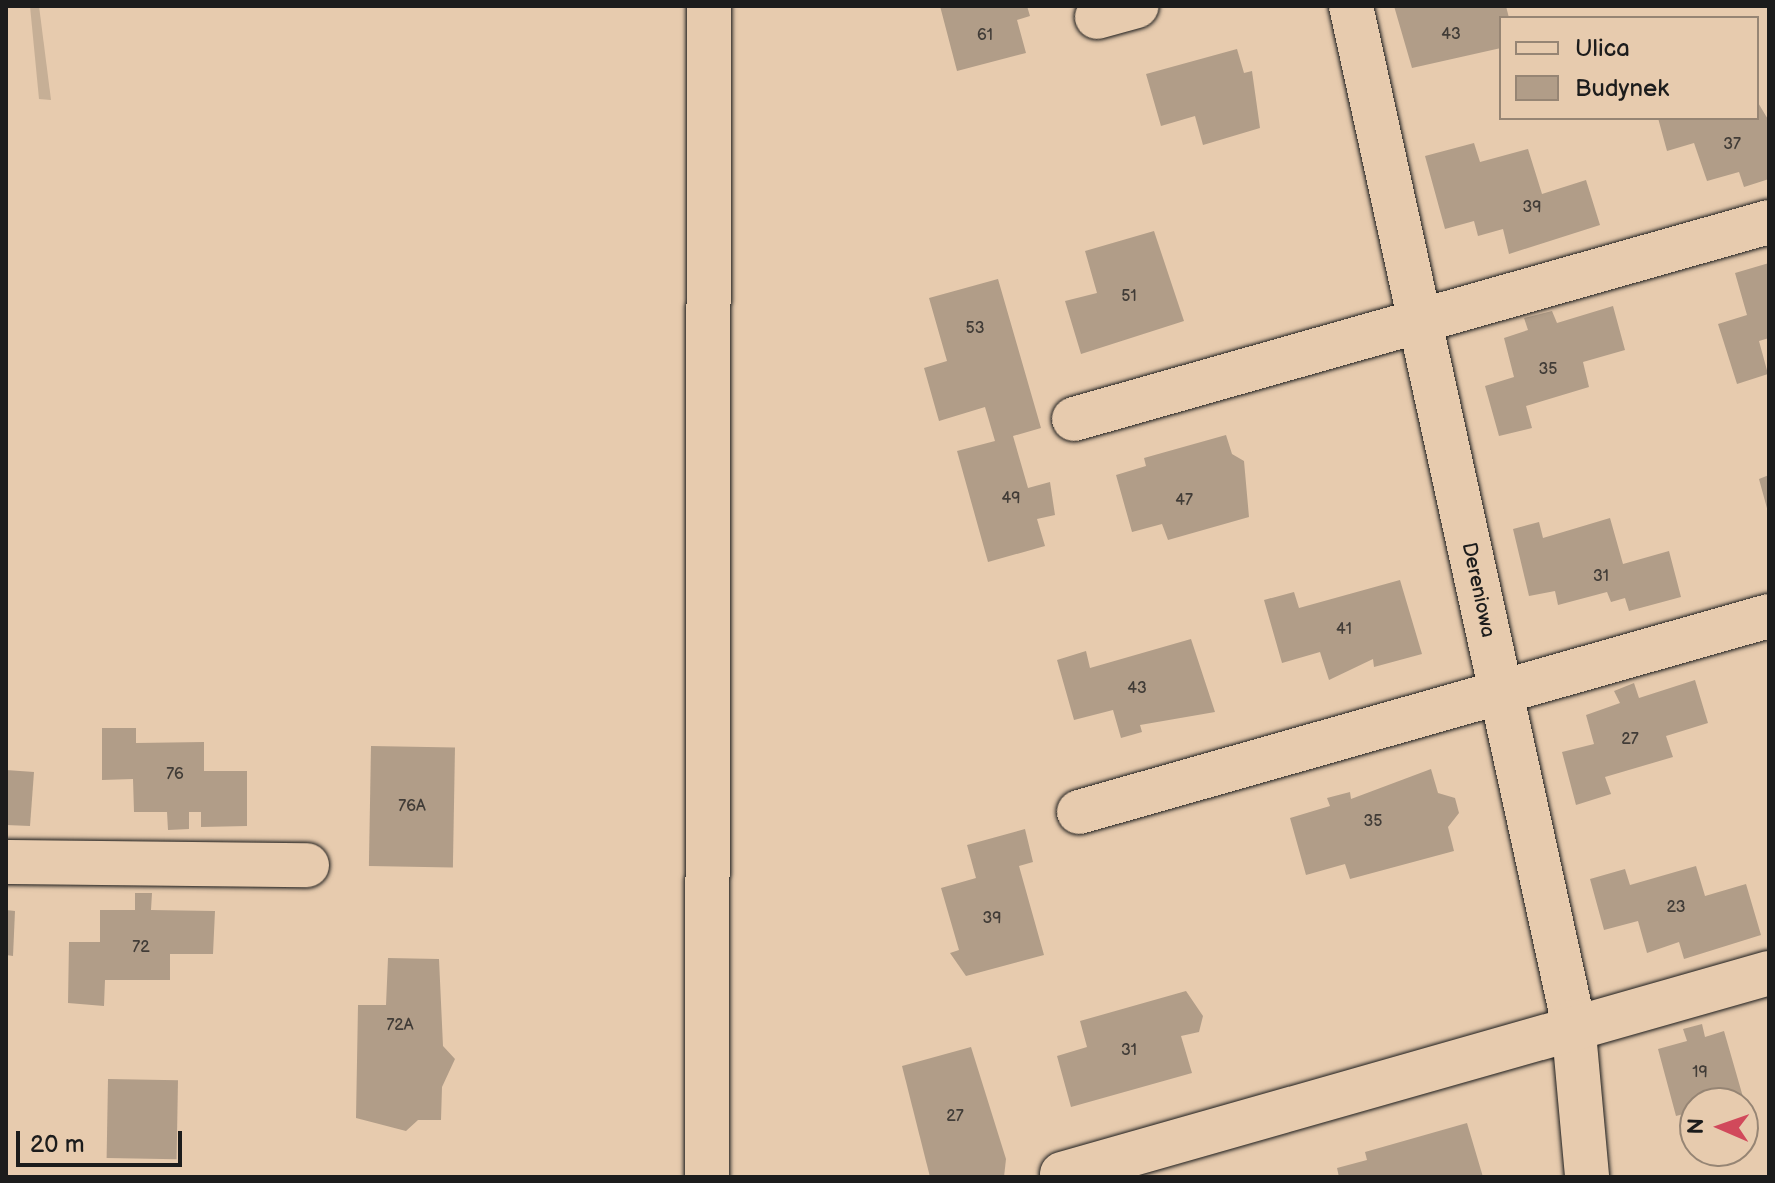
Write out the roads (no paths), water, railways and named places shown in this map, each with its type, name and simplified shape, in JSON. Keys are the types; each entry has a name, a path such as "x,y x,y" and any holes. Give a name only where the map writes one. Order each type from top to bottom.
{"street":[{"path":"707,1177 709,6"},
{"name":"Dereniowa","path":"1351,6 1573,1029 1587,1177"},
{"path":"1074,419 1769,222"},
{"path":"1079,812 1769,616"},
{"path":"6,862 307,865"},
{"path":"1062,1174 1769,973"}]}
